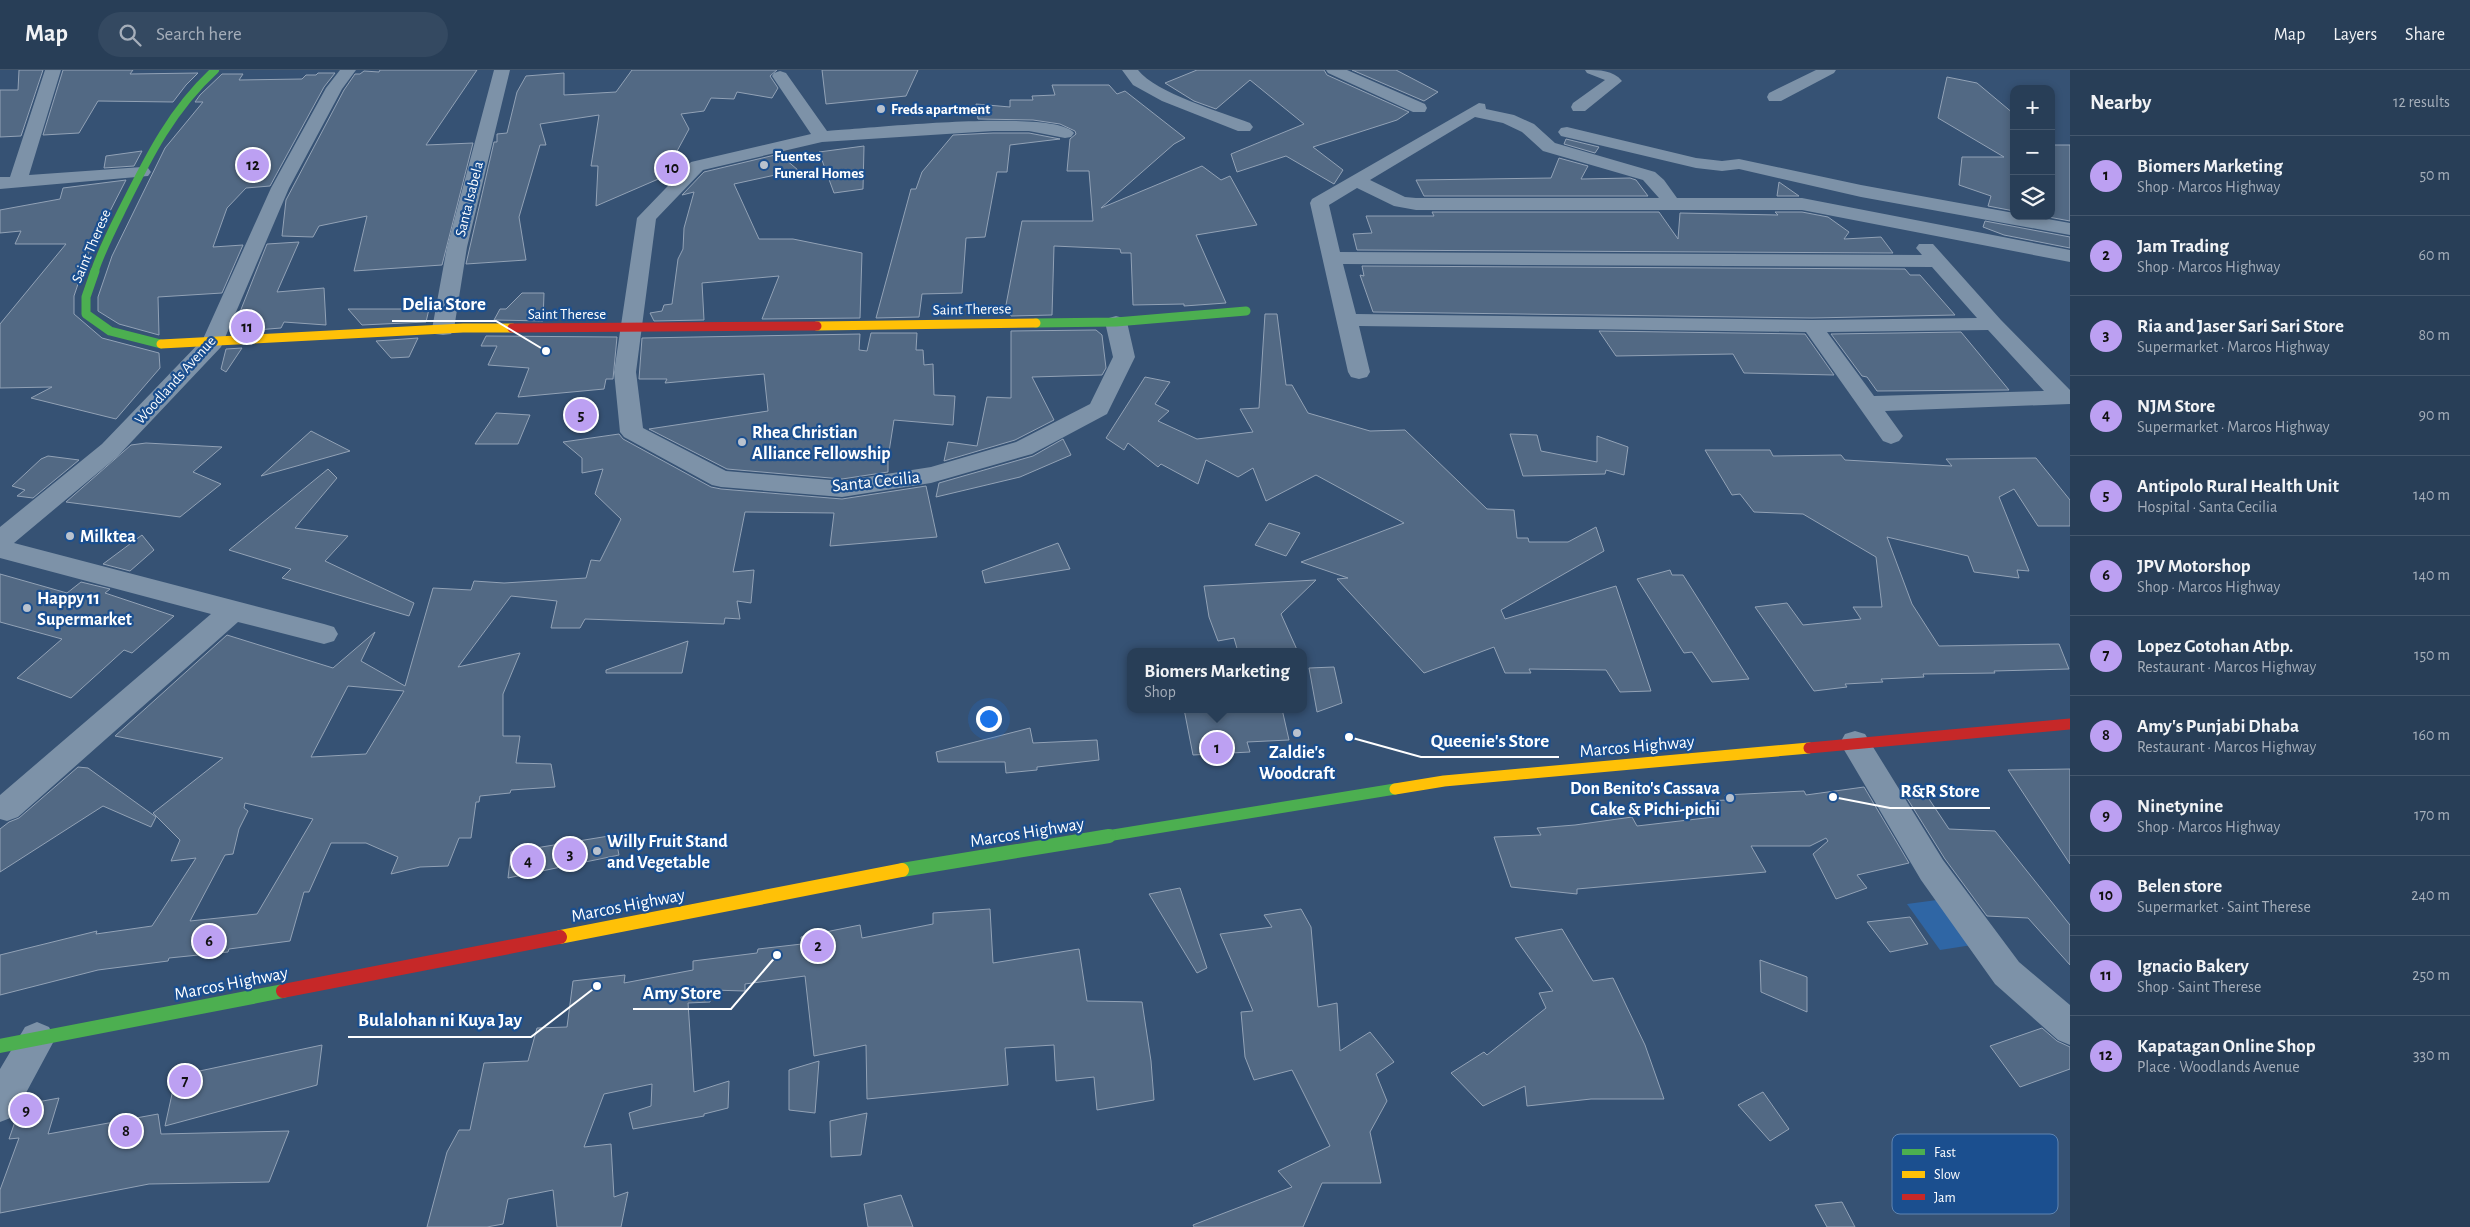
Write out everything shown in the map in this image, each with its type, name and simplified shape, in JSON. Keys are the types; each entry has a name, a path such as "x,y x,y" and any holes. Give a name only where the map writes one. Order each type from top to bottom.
{"street":[{"path":"53,70 9,181 142,172"},
{"name":"Saint Therese","path":"215,70 193,90 167,125 100,255 86,297 86,314 110,331 158,344 443,329 631,329 1116,322 1246,310"},
{"name":"Woodlands Avenue","path":"0,541 110,450 213,342 280,188 334,88 348,70"},
{"name":"Santa Isabela","path":"443,329 457,247 502,70"},
{"path":"1130,70 1139,82 1168,97 1244,127"},
{"path":"1334,70 1420,108"},
{"path":"1579,108 1614,81 1611,77 1593,70"},
{"path":"1775,97 1828,70"},
{"path":"780,76 822,137"},
{"path":"1359,372 1319,203 1476,110 1528,128 1549,147 1649,176 1658,184 1671,203"},
{"path":"631,329 647,218 697,166 822,137 961,127 1027,126 1054,129 1065,133"},
{"path":"1567,132 1696,163 1722,166 1739,164 1861,191 2070,230"},
{"path":"1534,158 1549,147"},
{"path":"1356,182 1401,202 1416,204 1802,204 2070,256"},
{"path":"1904,224 1994,324 2067,398"},
{"path":"1332,258 1938,261"},
{"path":"1346,320 1812,326 1994,324"},
{"name":"Santa Cecilia","path":"631,329 624,372 632,432 721,479 842,489 931,475 1024,448 1099,409 1124,357 1116,322"},
{"path":"1812,326 1891,436"},
{"path":"1867,404 2067,398"},
{"path":"0,548 324,634"},
{"path":"7,808 110,715 147,687 235,609"},
{"name":"Marcos Highway","path":"0,1046 885,873 1444,781 2070,724"},
{"path":"1855,743 1932,870 2006,973 2070,1028"},
{"path":"0,1104 36,1039"}],"shaded area":[{"path":"1937,900 1972,945 1940,950 1907,904"}],"building":[{"path":"19,70 43,70 21,136 0,137 0,90 18,90"},
{"path":"63,70 133,70 130,74 198,73 173,102 98,101 79,133 43,135"},
{"path":"380,70 477,70 426,145 473,143 442,265 354,271 367,216 319,226 313,237 282,236 286,200 344,90 355,74 360,74 364,71 379,72"},
{"path":"632,70 777,70 770,76 778,88 772,98 737,92 734,99 711,98 704,111 681,114 689,129 663,177 596,206 598,166 591,166 599,115 540,124 546,145 540,145 519,217 526,260 466,264 494,142 497,142 497,134 507,133 517,92 526,76 564,73 564,95 616,92"},
{"path":"822,70 918,70 906,96 826,104"},
{"path":"1197,70 1324,70 1327,75 1409,112 1397,120 1313,147 1343,170 1334,184 1286,156 1237,172 1231,154 1304,124 1250,80 1216,109 1194,101 1165,83"},
{"path":"1352,70 1396,70 1438,92 1424,101"},
{"path":"318,73 335,73 324,87 270,186 246,188 227,208 213,247 243,245 222,293 158,297 159,335 119,324 98,311 98,297 112,256 165,148 203,102 195,102 200,95 222,74 243,74 239,80 302,79 306,75 316,75"},
{"path":"1947,77 1977,83 2010,111 2010,210 1988,206 1991,196 1959,185 1962,157 2004,157 1938,118"},
{"path":"1052,85 1109,85 1117,94 1125,91 1185,138 1174,144 1101,208 1202,166 1221,180 1230,176 1257,225 1196,235 1226,303 1184,306 1184,304 1133,305 1131,253 1121,253 1120,249 1054,246 1052,315 1011,316 1006,305 1022,221 1093,221 1089,171 1067,171 1070,139 1076,134 1075,131 1060,124 1033,120 978,119 976,104 1010,107 1010,100 1033,100 1032,96 1055,95"},
{"path":"1029,133 1060,139 1010,145 1007,172 997,172 985,237 966,238 962,293 922,294 919,317 876,318 911,189 916,189 922,172 953,135"},
{"path":"1566,139 1599,147 1595,153 1564,144"},
{"path":"2055,145 2070,145 2070,221 2055,218"},
{"path":"864,146 863,189 834,193 819,152"},
{"path":"142,151 134,166 104,168 106,156"},
{"path":"779,154 798,170 734,184 759,239 793,239 862,253 860,318 762,319 779,276 702,283 704,320 654,321 650,313 662,311 664,305 672,304 678,259 683,249 684,228 694,192 682,195 704,172"},
{"path":"1559,158 1588,166 1581,179 1630,178 1636,180 1648,196 1424,196 1416,180 1551,178"},
{"path":"126,180 88,254 74,296 74,314 102,338 159,353 160,368 116,419 31,398 52,387 0,388 0,324 66,244 15,244 21,231 0,233 0,210 60,199 63,188"},
{"path":"1779,182 1799,196 1777,196"},
{"path":"1432,212 1659,212 1678,239 1680,213 1778,215 1775,212 1802,212 1828,217 1849,232 1844,239 1881,237 1893,253 1357,250 1353,234 1372,233 1366,216 1434,216"},
{"path":"1985,221 2070,237 2070,248 2004,235 1983,227"},
{"path":"299,242 277,292 324,288 326,325 284,322 281,328 232,332 267,244"},
{"path":"1362,266 1905,269 1910,275 1920,275 1955,315 1812,318 1373,312 1360,275 1364,276"},
{"path":"522,293 544,293 543,321 494,320 500,309 506,309"},
{"path":"348,309 429,309 426,322 362,325"},
{"path":"1265,314 1277,314 1286,385 1292,385 1308,413 1370,431 1405,430 1487,509 1514,510 1517,538 1528,538 1529,542 1568,542 1596,527 1604,551 1501,610 1505,619 1616,586 1651,691 1620,692 1606,670 1529,669 1531,673 1505,673 1494,647 1424,673 1337,579 1348,578 1301,562 1404,523 1316,475 1266,501 1253,468 1238,477 1206,460 1198,484 1161,464 1158,467 1128,443 1124,450 1106,438 1145,377 1170,382 1155,404 1169,411 1158,421 1197,439 1253,432 1240,409 1259,408"},
{"path":"1096,330 1102,335 1106,368 1102,375 1032,377 1054,420 1015,440 944,461 948,442 977,446 987,397 1011,398 1011,331"},
{"path":"1599,331 1805,334 1834,375 1744,373 1733,354 1616,356"},
{"path":"1961,332 2009,390 1877,391 1867,377 1862,376 1831,334"},
{"path":"871,333 917,333 916,350 923,350 924,365 933,364 934,395 955,396 953,425 894,420 888,458 888,472 842,479 727,469 649,429 768,411 764,374 665,383 667,379 639,379 642,338 860,334 859,350 867,351"},
{"path":"486,336 617,337 613,379 606,379 604,389 518,397 529,368 488,365 497,346 481,346"},
{"path":"418,338 409,357 391,358 376,341"},
{"path":"242,348 226,372 221,369 226,349"},
{"path":"496,413 530,415 518,444 475,444"},
{"path":"311,431 350,451 261,476"},
{"path":"619,434 623,439 711,487 721,489 842,499 926,486 937,537 830,546 834,513 745,512 733,572 754,570 751,603 737,601 740,619 725,618 724,624 585,619 580,628 551,628 557,601 511,596 458,667 520,653 503,694 503,736 520,736 516,763 551,764 555,787 511,790 510,793 480,796 479,802 476,802 471,838 459,838 448,866 420,867 391,874 398,857 366,843 331,843 309,892 304,892 290,941 229,949 228,952 169,958 168,961 98,970 0,995 0,955 97,931 96,934 152,926 196,858 171,861 180,840 153,813 223,758 115,736 227,635 333,668 375,632 361,661 405,686 433,588 471,590 474,581 504,583 586,578 591,560 600,561 621,519 595,494 603,469 582,473 582,458 563,442","holes":["348,686 404,691 366,754 311,757","245,803 313,819 257,914 190,921 225,855 233,854 239,829 248,811 244,808"]},
{"path":"1510,434 1537,435 1541,451 1597,462 1597,436 1628,447 1624,475 1606,470 1605,474 1523,476"},
{"path":"1063,439 1071,455 1020,477 936,497 939,483 1033,456"},
{"path":"146,443 222,447 193,472 221,484 180,517 66,502 131,445"},
{"path":"1705,450 1770,450 1773,456 1841,455 1845,460 1952,466 1946,459 2036,458 2070,500 2070,526 2038,526 2014,489 1999,497 2029,571 2017,570 2019,578 1974,572 1968,556 1887,537 1912,604 1939,646 2059,644 2069,669 1923,674 1924,677 1881,679 1883,682 1845,684 1847,687 1814,691 1755,607 1787,603 1803,625 1861,619 1853,607 1882,607 1876,557 1803,514 1754,512 1740,494 1732,495"},
{"path":"48,456 79,460 33,498 17,496 25,490 12,486 41,459"},
{"path":"328,469 337,478 295,528 348,536 325,561 414,603 409,616 282,578 291,569 229,550"},
{"path":"1269,523 1300,533 1286,556 1255,545"},
{"path":"142,535 154,550 130,571 103,564"},
{"path":"1058,543 1070,569 985,583 982,571"},
{"path":"1670,570 1672,575 1683,575 1749,679 1712,682 1692,652 1684,653 1637,579"},
{"path":"0,574 67,593 81,582 110,589 105,593 174,616 132,653 124,650 71,698 17,678 62,639 0,622"},
{"path":"1316,580 1281,614 1296,648 1237,648 1234,638 1218,641 1209,617 1204,586"},
{"path":"688,641 682,673 606,673 606,670"},
{"path":"1334,667 1342,703 1317,712 1309,668"},
{"path":"1185,713 1283,713 1289,740 1247,742 1250,752 1193,755"},
{"path":"1030,728 1033,743 1097,740 1099,760 1037,767 1037,770 1006,773 1005,762 938,762 936,752"},
{"path":"78,767 88,768 156,817 151,827 103,806 0,872 0,829 9,822 19,818"},
{"path":"2070,769 2070,864 2008,770"},
{"path":"1864,787 1909,863 1857,875 1867,888 1836,899 1813,854 1828,841 1826,838 1810,846 1751,846 1766,872 1577,889 1577,894 1511,887 1494,837 1541,835 1537,828 1632,817 1637,826 1714,817 1706,801 1727,800 1725,795 1804,791 1806,795"},
{"path":"1900,787 1921,787 1949,829 1995,831 2070,925 2070,965 2028,918 1987,916 1945,859"},
{"path":"615,835 619,855 508,878 511,852"},
{"path":"1180,888 1207,968 1197,973 1149,894"},
{"path":"990,909 993,963 1079,949 1087,1001 1142,1002 1151,1061 1154,1100 1097,1110 1094,1077 1056,1081 1054,1045 1005,1048 1008,1085 867,1099 866,1045 814,1056 805,976 745,984 745,991 711,990 710,1002 688,1003 694,1092 729,1081 728,1108 704,1114 704,1116 633,1129 629,1113 651,1106 652,1084 604,1094 584,1147 611,1144 614,1197 628,1192 621,1227 557,1227 553,1190 508,1199 503,1224 487,1227 427,1227 447,1152 459,1130 470,1130 484,1063 528,1061 537,1028 567,1027 573,981 625,975 624,983 693,970 693,961 757,953 758,949 802,944 801,937 860,925 862,938 933,924 933,913"},
{"path":"1301,909 1311,927 1318,1007 1337,1003 1340,1051 1370,1032 1394,1062 1376,1074 1387,1101 1370,1132 1381,1183 1322,1183 1303,1227 1194,1227 1193,1225 1292,1187 1278,1171 1330,1146 1292,1070 1254,1080 1245,1057 1241,1012 1253,1011 1220,934 1272,927 1264,915"},
{"path":"1910,917 1928,944 1890,952 1867,922"},
{"path":"1562,929 1593,981 1613,978 1645,1045 1664,1099 1591,1099 1527,1106 1525,1086 1483,1106 1451,1073 1484,1052 1487,1055 1546,1008 1539,993 1553,991 1515,938"},
{"path":"1760,960 1807,977 1807,1012 1761,992"},
{"path":"2042,1028 2057,1041 2070,1047 2070,1069 2020,1087 1990,1046"},
{"path":"322,1045 317,1085 165,1126 176,1076"},
{"path":"819,1061 815,1113 789,1110 789,1070"},
{"path":"1763,1092 1789,1129 1770,1141 1738,1105"},
{"path":"59,1098 48,1134 158,1114 161,1134 289,1131 269,1182 149,1184 0,1213 0,1190 19,1138 9,1139 21,1105"},
{"path":"867,1113 861,1155 831,1157 830,1121"},
{"path":"901,1195 913,1227 868,1227 864,1204"},
{"path":"1842,1202 1855,1227 1827,1227 1815,1205"}],"traffic: fast":[{"path":"161,344 110,331 86,314 86,297 100,255 167,125 193,90 215,70"},
{"path":"1036,323 1116,322 1246,311"},
{"path":"902,870 1395,789"},
{"path":"0,1046 283,991"}],"traffic: slow":[{"path":"817,326 1036,323"},
{"path":"161,344 463,328 512,328"},
{"path":"1395,789 1444,781 1809,748"},
{"path":"560,937 902,870"}],"traffic: jam":[{"path":"512,328 817,326"},
{"path":"1809,748 2070,724"},
{"path":"283,991 560,937"}],"place":[{"name":"Freds apartment","path":"881,109"},
{"name":"Kapatagan Online Shop","path":"253,165"},
{"name":"Fuentes Funeral Homes","path":"764,165"},
{"name":"Belen store","path":"672,168"},
{"name":"Ignacio Bakery","path":"247,327"},
{"name":"Delia Store","path":"546,351"},
{"name":"Antipolo Rural Health Unit","path":"581,415"},
{"name":"Rhea Christian Alliance Fellowship","path":"742,442"},
{"name":"Milktea","path":"70,536"},
{"name":"Happy 11 Supermarket","path":"27,608"},
{"name":"Zaldie's Woodcraft","path":"1297,733"},
{"name":"Queenie's Store","path":"1349,737"},
{"name":"Biomers Marketing","path":"1217,748"},
{"name":"R&R Store","path":"1833,797"},
{"name":"Don Benito's Cassava Cake & Pichi-pichi","path":"1730,798"},
{"name":"Willy Fruit Stand and Vegetable","path":"597,851"},
{"name":"Ria and Jaser Sari Sari Store","path":"570,854"},
{"name":"NJM Store","path":"528,861"},
{"name":"JPV Motorshop","path":"209,941"},
{"name":"Jam Trading","path":"818,946"},
{"name":"Amy Store","path":"777,955"},
{"name":"Bulalohan ni Kuya Jay","path":"597,986"},
{"name":"Lopez Gotohan Atbp.","path":"185,1081"},
{"name":"Ninetynine","path":"26,1110"},
{"name":"Amy's Punjabi Dhaba","path":"126,1131"}]}
